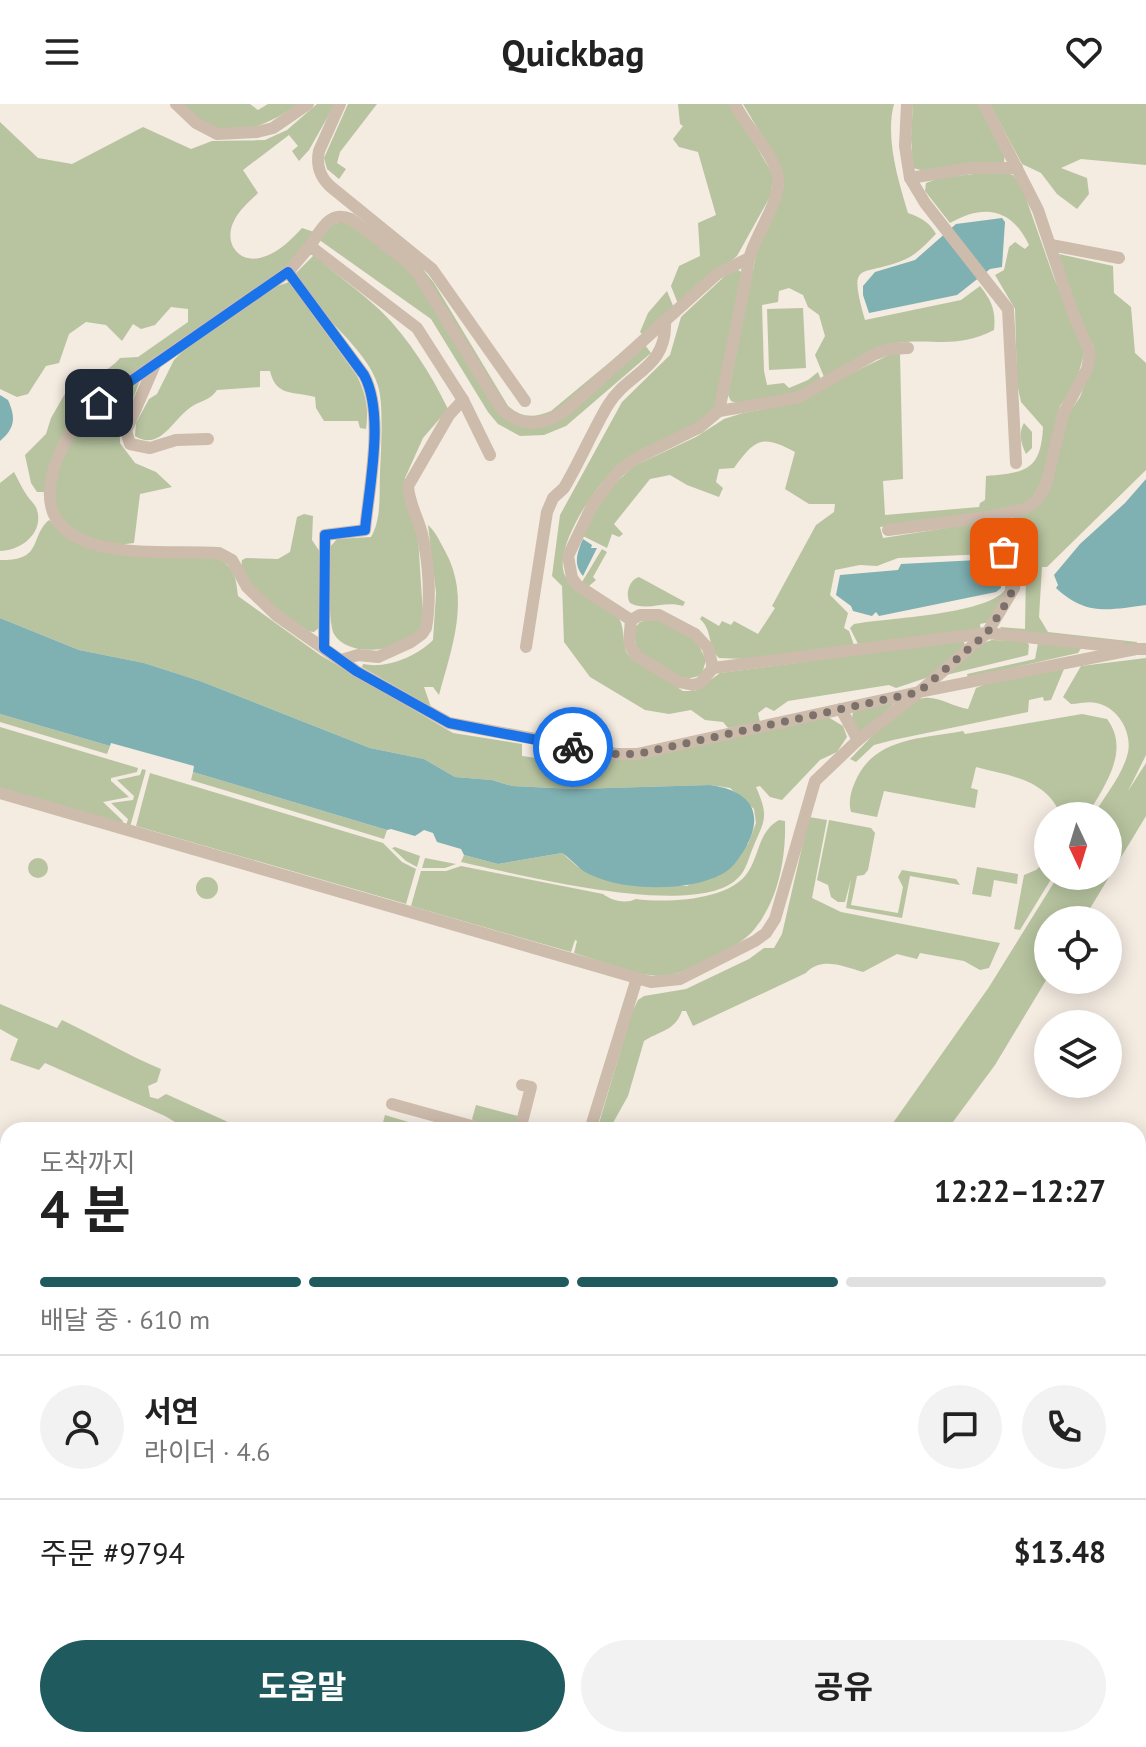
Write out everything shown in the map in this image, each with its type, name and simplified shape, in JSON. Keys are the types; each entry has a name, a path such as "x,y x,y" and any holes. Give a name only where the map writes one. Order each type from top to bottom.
{"street":[{"path":"176,104 196,123 217,134 273,128 308,104"},
{"path":"340,104 317,158 321,176 432,269 525,401"},
{"path":"719,411 747,273 747,259 779,182 767,154 735,104"},
{"path":"907,104 905,146 910,178 935,216 1008,309 1016,463"},
{"path":"888,530 987,517 1025,509 1038,499 1046,485 1063,414 1087,369 1090,353 1072,311 1051,245 984,104"},
{"path":"910,178 971,168 1017,168"},
{"path":"747,259 717,274 565,411 553,419 530,424 512,418 502,410 431,294 406,261 351,219 342,216 328,220 288,272 82,414 64,441 50,485 50,507 55,518 80,538 99,546 226,555 247,587 276,615 341,660 449,723 616,754 637,754 919,692 1141,649"},
{"path":"1051,245 1119,258"},
{"path":"310,246 417,328 463,400 490,455"},
{"path":"288,272 364,375 373,403 374,426 365,530 325,535 324,648"},
{"path":"526,647 547,512 553,498 568,481 609,403 656,358 665,334 665,322"},
{"path":"631,620 577,585 572,578 568,556 593,504 618,472 633,460 700,427 719,411 787,402 875,354 889,349 908,348"},
{"path":"156,362 126,431 130,444 150,448 176,440 208,439"},
{"path":"341,660 358,655 378,657 411,642 426,628 427,574 422,534 408,486 449,415 463,400"},
{"path":"0,793 637,978 657,982 680,979 766,933 778,911 804,810 815,781 858,740 987,633 1014,588 1015,581 1013,570 990,532 987,517"},
{"path":"713,668 705,643 695,634 659,615 640,615 631,620 628,633 635,655 679,682 693,685 700,683 713,668 987,633 1141,649"},
{"path":"841,709 858,740"},
{"path":"592,1122 637,978"},
{"path":"522,1085 531,1087 522,1122"},
{"path":"392,1104 457,1122"}],"green space":[{"path":"182,104 250,104 258,110 268,104 298,104 255,127 230,131 207,125"},
{"path":"317,104 335,104 309,150 299,161 292,151 298,146 289,135 243,170 258,193 236,217 230,237 240,255 254,259 279,249 302,228 314,232 288,266 75,416 59,441 44,492 37,492 31,483 25,455 46,434 51,418 74,378 99,373 120,358 138,357 188,322 188,309 171,307 155,325 141,329 133,324 122,341 106,325 86,322 69,334 59,363 46,366 28,394 17,397 0,389 0,122 38,158 72,164 143,127 191,149 212,141 265,140 287,130"},
{"path":"348,104 377,104 340,152 337,163 346,169 339,179 327,169 324,158"},
{"path":"678,104 732,104 773,175 771,195 737,256 678,304 671,286 679,266 700,256 698,223 716,215 698,152 679,147 673,139 683,126 680,124"},
{"path":"743,104 894,104 892,144 908,213 925,221 936,234 910,257 862,273 857,286 865,320 961,300 980,286 992,306 994,330 954,342 905,342 883,346 824,377 815,355 825,336 819,315 808,307 803,295 789,288 779,291 778,302 762,305 767,385 784,383 789,388 818,372 821,380 786,397 737,403 731,401 728,395 758,245 781,197 784,183 779,165"},
{"path":"913,104 980,104 1005,153 1004,162 924,171 913,168"},
{"path":"990,104 1146,104 1146,165 1081,159 1061,168 1087,178 1089,194 1077,209 1057,194 1041,173 1022,164"},
{"path":"1000,171 1013,175 1022,187 1084,354 1076,383 1060,406 1043,479 1032,498 1022,505 980,514 880,527 883,538 972,524 984,529 993,547 987,554 898,558 877,566 860,565 835,570 830,595 848,613 844,628 849,631 854,645 744,659 719,658 700,619 702,616 719,626 722,621 731,625 734,621 758,634 775,608 772,606 816,525 834,512 835,504 809,504 785,489 795,452 774,443 754,445 734,468 719,469 716,482 723,488 719,497 670,475 650,479 614,524 623,534 619,537 612,534 607,548 581,535 609,489 634,466 696,437 724,419 787,405 891,354 900,354 903,479 883,481 885,515 979,507 985,500 986,476 1021,471 1035,461 1043,427 1021,402 1017,383 1015,309 995,275 1004,270 1009,247 1015,242 1025,249 1029,245 1014,224 996,213 975,213 950,223 925,191 926,183 939,178"},
{"path":"340,222 348,223 393,255 417,278 495,403 536,427 645,345 651,353 566,426 544,435 520,436 498,424 488,412 431,319 318,239 327,227"},
{"path":"1059,254 1113,266 1114,293 1131,307 1135,353 1146,363 1146,470 1047,567 1042,567 1039,617 1048,632 1137,642 1136,647 1002,630 1000,627 1025,629 1026,570 996,531 1003,521 1029,512 1051,487 1068,415 1080,397 1095,357 1094,347 1073,307"},
{"path":"314,255 373,304 401,333 419,357 448,409 423,438 405,478 404,492 418,537 422,627 410,639 387,648 351,647 341,642 332,628 330,547 337,539 371,537 377,522 381,404 378,386 363,357 314,301 296,273"},
{"path":"413,257 434,283 508,406 523,415 534,416 551,411 639,338 641,341 545,420 510,414"},
{"path":"738,270 743,273 716,406 698,425 632,455 608,476 582,511 572,531 563,566 567,579 617,616 629,656 683,691 695,691 720,673 960,641 965,646 929,677 896,688 889,685 788,701 774,711 766,707 758,713 760,722 728,728 723,722 705,720 691,710 669,714 645,710 590,677 564,642 562,586 552,576 560,515 622,402 670,355 681,317 728,273"},
{"path":"289,282 357,376 366,402 366,429 360,428 358,421 324,421 316,408 315,397 281,389 270,371 260,371 260,387 217,390 184,412 159,437 144,440 135,436 136,423 149,399 157,394 174,360 182,352 275,287"},
{"path":"667,291 674,308 644,336 640,332 648,313"},
{"path":"803,308 806,368 769,370 767,309"},
{"path":"141,378 120,432 120,443 135,463 156,472 172,487 140,494 134,543 102,542 80,533 60,516 54,501 57,476 73,438 86,419"},
{"path":"1024,423 1032,432 1032,448 1026,454 1021,438"},
{"path":"14,472 36,508 37,526 23,544 0,551 0,483"},
{"path":"304,514 313,516 312,540 320,552 320,627 314,632 306,631 255,590 247,580 242,560 278,559 290,552 297,517"},
{"path":"49,520 75,540 215,556 233,572 238,596 320,655 453,733 522,744 522,756 537,758 538,746 635,760 828,717 843,726 847,737 837,752 820,760 782,800 770,797 760,786 756,787 763,806 762,825 741,875 716,890 685,895 605,891 461,862 464,855 498,864 562,853 578,867 620,883 687,886 748,844 756,823 754,809 730,788 711,785 574,789 512,786 492,780 455,777 424,759 370,748 200,681 144,663 79,650 0,618 0,560 23,557 30,552"},
{"path":"428,525 438,537 453,569 458,605 457,623 439,695 433,687 424,687 431,707 362,667 363,664 381,665 400,660 418,652 433,640 436,593"},
{"path":"602,549 607,552 593,577 596,580 589,586 582,582"},
{"path":"1011,574 1012,585 990,622 980,624 981,630 858,644 850,628 854,624 977,605 1005,590 1006,575"},
{"path":"639,577 685,602 683,606 630,603 629,588"},
{"path":"655,618 696,640 706,660 702,674 686,678 677,676 637,650 633,630 640,622"},
{"path":"992,640 1026,641 1029,645 1028,655 942,676 983,643"},
{"path":"1038,643 1082,647 1078,653 968,678 967,674 1035,659"},
{"path":"1146,658 1146,755 1128,791 1146,763 1146,816 1122,856 1122,802 1102,802 1124,764 1129,748 1126,731 1112,710 1090,702 1071,704 1063,697 1081,666"},
{"path":"1064,669 1051,700 1044,701 1043,697 1029,700 1028,712 874,745 856,762 850,759 895,714 915,701 935,699 968,709 976,688 991,682"},
{"path":"895,703 863,731 859,731 852,720 853,710"},
{"path":"0,714 110,746 107,754 0,722"},
{"path":"1082,714 1107,719 1114,731 1116,756 1095,802 1053,802 1047,794 1026,781 976,767 971,788 978,790 975,808 884,791 877,817 851,812 850,797 855,782 874,756 900,743 963,731 965,734"},
{"path":"0,727 138,768 137,772 111,778 129,797 103,802 123,821 122,825 0,788"},
{"path":"142,769 146,770 130,827 126,826 128,819 111,803 133,800 134,796 117,780 140,775"},
{"path":"193,772 387,830 384,839 191,780"},
{"path":"150,773 383,843 402,862 416,869 406,904 136,826"},
{"path":"809,817 827,820 812,898 841,912 1000,943 989,968 980,970 964,961 920,953 917,959 897,954 863,972 841,966 819,965 693,1026 686,1011 682,1011 671,1027 644,1041 628,1096 613,1122 599,1122 638,1000 644,996 686,989 749,959 764,948 774,948 782,934"},
{"path":"779,820 785,821 780,877 764,916 746,938 732,947 669,975 642,974 574,953 575,940 571,952 411,906 421,871 446,871 461,866 603,894 619,901 696,898 739,882 752,865 763,837"},
{"path":"829,820 871,828 875,833 868,870 864,875 857,876 851,905 898,913 903,887 898,877 902,870 956,879 960,885 910,876 902,918 846,908 851,879 845,902 831,897 828,885 817,880"},
{"path":"392,848 420,856 417,867"},
{"path":"38,858 45,861 48,868 45,875 38,878 31,875 28,868 31,861"},
{"path":"425,858 456,864 445,868 422,868"},
{"path":"977,867 1018,874 1017,884 994,880 991,897 972,894"},
{"path":"1034,871 1034,890 1044,890 1020,930 1014,929 1024,875"},
{"path":"207,877 215,880 218,888 215,896 207,899 199,896 196,888 199,880"},
{"path":"1049,890 1101,890 1091,906 1039,906"},
{"path":"1034,915 1034,994 1038,994 995,1065 953,1122 894,1122 989,987"},
{"path":"0,1004 57,1028 62,1020 161,1069 157,1082 148,1086 150,1097 158,1099 166,1094 228,1122 175,1122 45,1063 39,1070 10,1060 18,1039 0,1029"},
{"path":"476,1105 518,1116 518,1122 474,1122 472,1119"},
{"path":"385,1115 408,1122 383,1122"}],"water":[{"path":"1002,218 1005,222 1002,267 990,269 957,295 869,313 863,286 875,272 915,260 956,224"},
{"path":"0,395 8,400 13,417 9,432 0,441"},
{"path":"1146,479 1146,605 1098,609 1067,597 1056,588 1058,585 1054,575 1080,544"},
{"path":"583,539 592,545 591,548 597,548 583,576 577,558"},
{"path":"997,559 1001,588 996,592 879,616 876,612 872,616 853,611 836,595 840,575 898,570 901,564"},
{"path":"0,618 79,650 144,663 200,681 370,748 424,759 455,777 492,780 512,786 574,789 710,785 725,788 745,799 754,816 754,827 743,852 729,870 708,880 675,886 639,886 605,880 587,873 562,853 498,864 464,855 461,849 437,842 433,833 424,830 415,836 387,830 193,772 194,766 111,743 110,746 0,714"}],"way so far":[{"path":"573,747 637,754 919,692 987,633 1002,610 1015,581 1004,552"}],"route":[{"path":"99,403 288,272 364,375 373,403 374,426 365,530 325,535 324,648 356,671 449,723 573,747"}]}
